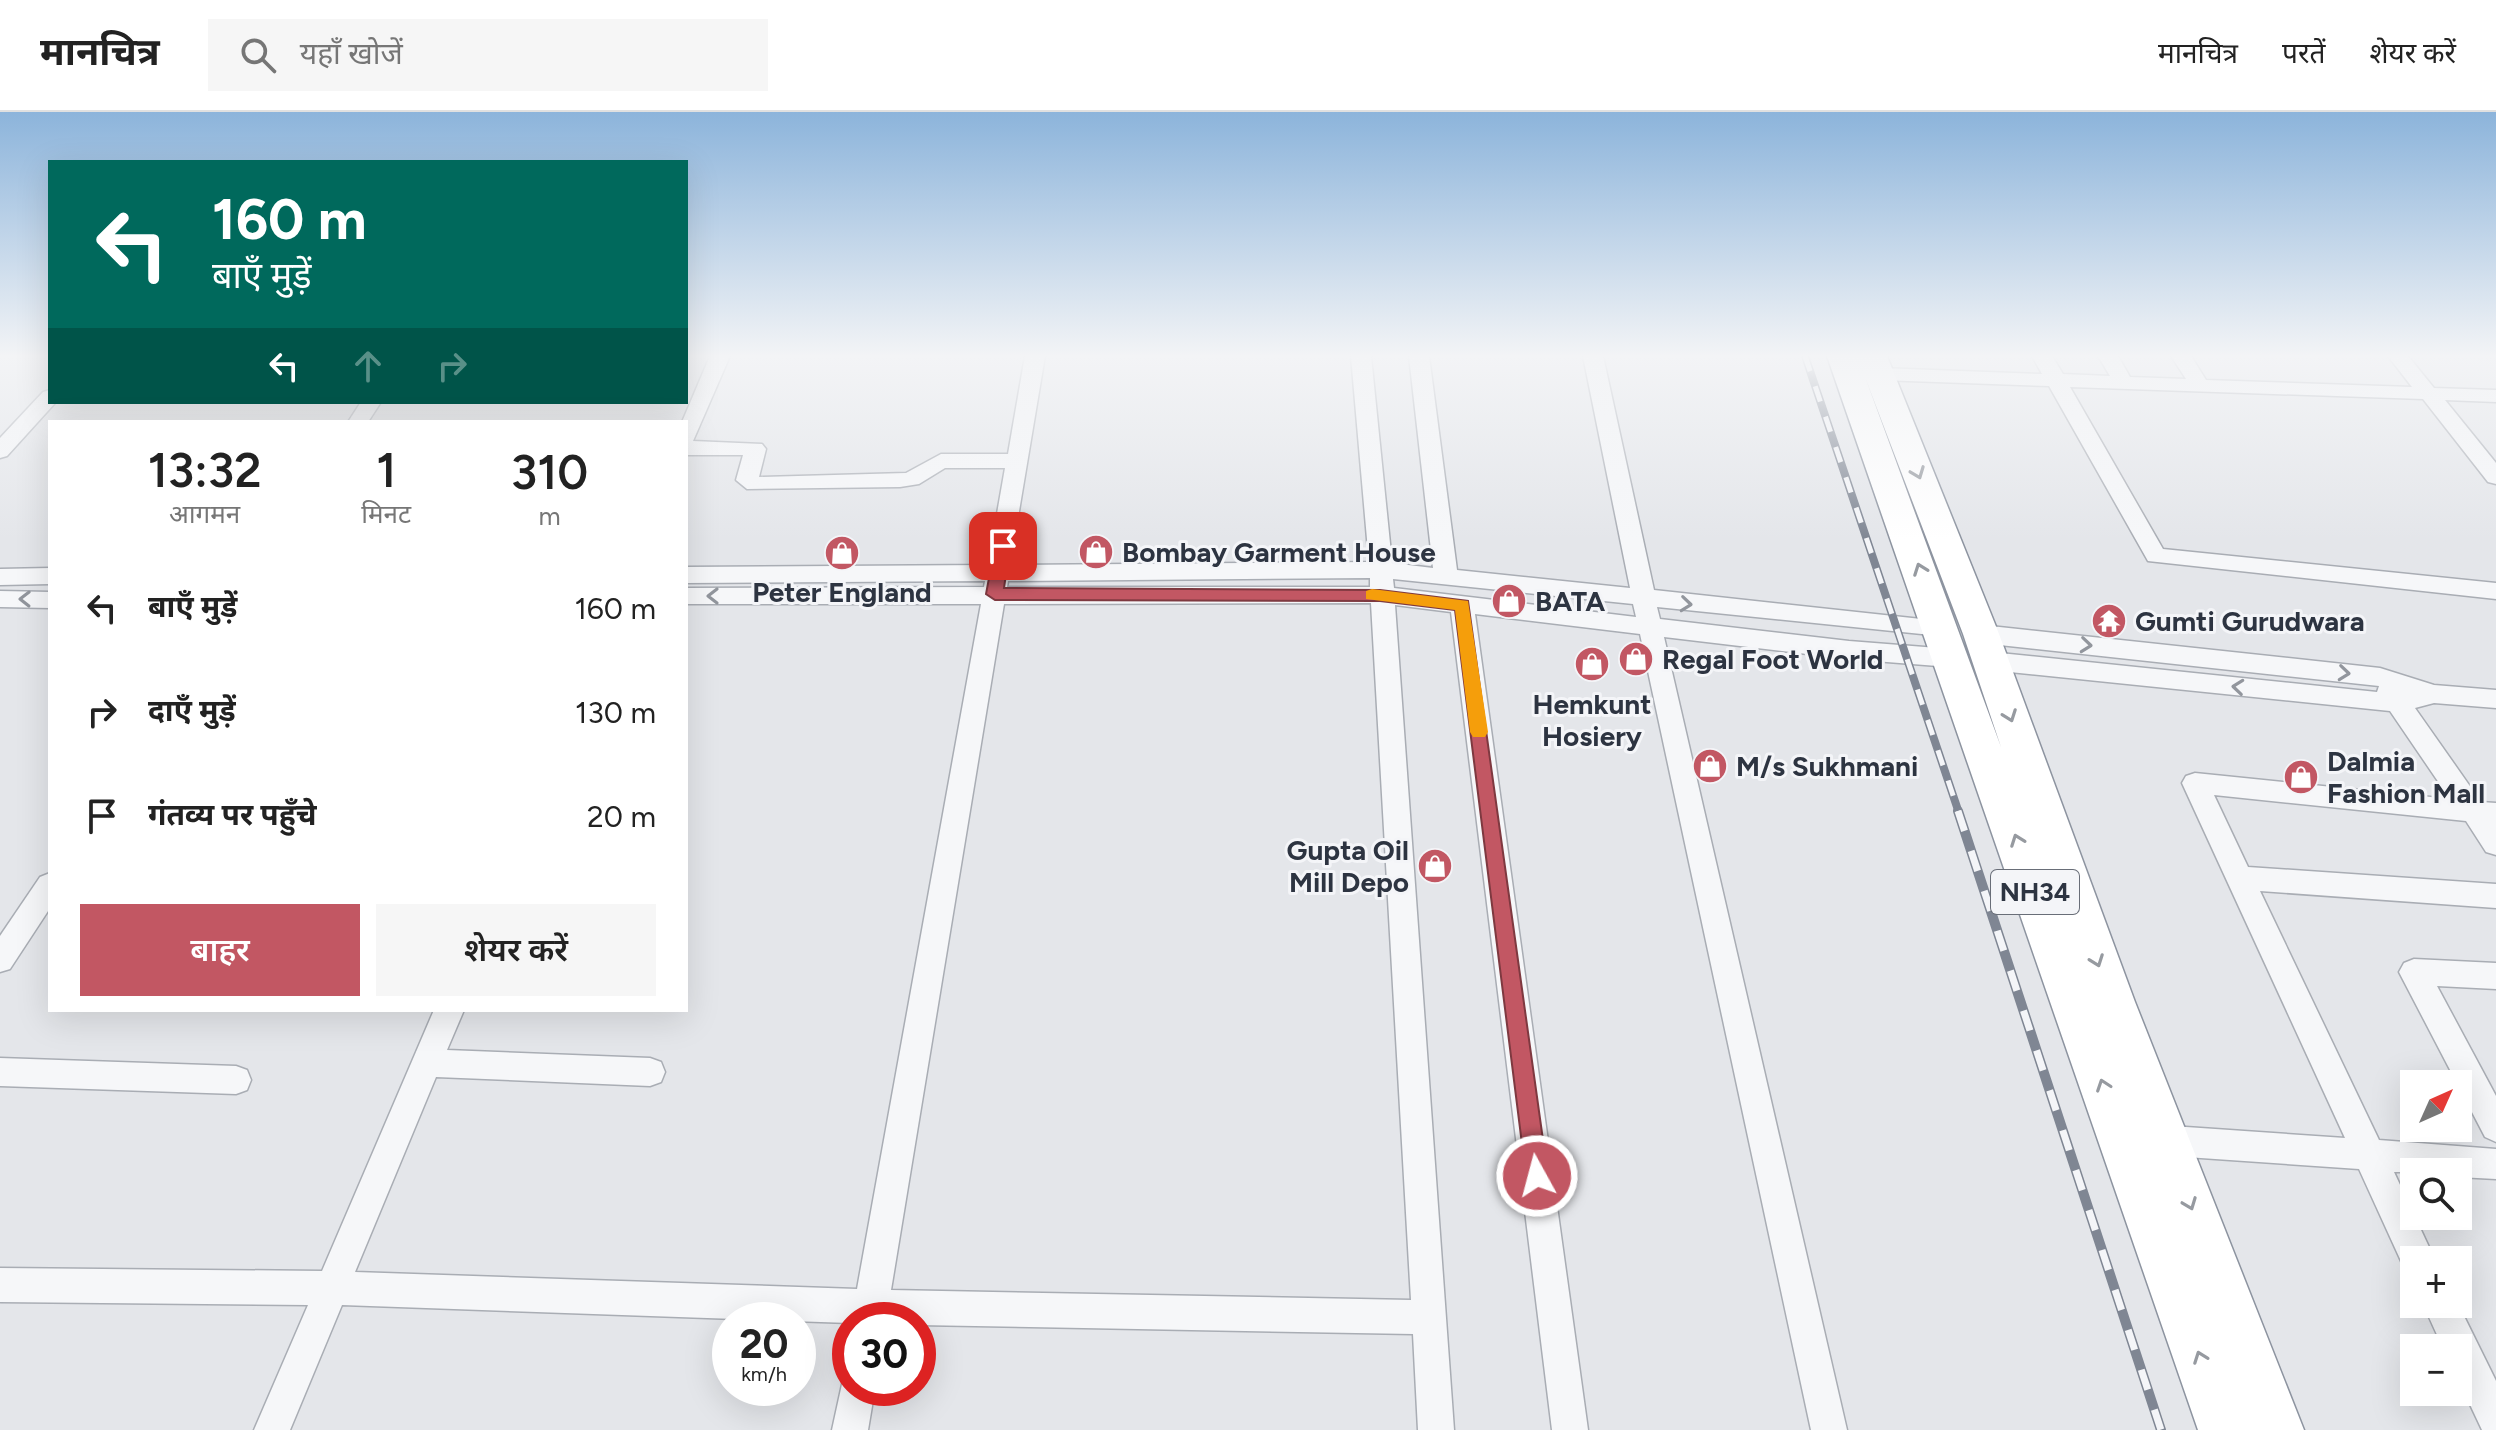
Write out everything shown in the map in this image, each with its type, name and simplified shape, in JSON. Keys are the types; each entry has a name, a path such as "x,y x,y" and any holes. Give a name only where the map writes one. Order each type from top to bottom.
{"highway":[{"name":"NH34","path":"1868,418 1966,645 2112,1002 2276,1430"},
{"name":"NH34","path":"1893,418 2120,1135 2226,1430"}],"street":[{"path":"0,451 30,418"},
{"path":"872,1302 1024,418"},
{"path":"1366,418 1381,583 1436,1430"},
{"path":"1427,418 1446,577"},
{"path":"1606,418 1829,1430"},
{"path":"2076,418 2156,556 2496,591"},
{"path":"2448,418 2496,477"},
{"path":"688,448 755,449 747,480 755,484 900,480 911,479 941,461 1017,461"},
{"path":"688,575 996,584 1381,583 1446,577 1644,599 2399,703 2434,694"},
{"path":"0,577 48,576"},
{"path":"1381,583 1462,605 1849,650 1966,645 2380,677 2434,694 2496,699"},
{"path":"688,596 996,584"},
{"path":"0,599 48,600"},
{"path":"1462,605 1570,1430"},
{"path":"2380,677 2486,813 2496,844"},
{"path":"2411,1246 2195,783 2486,813"},
{"path":"2239,878 2496,896"},
{"path":"0,960 48,888"},
{"path":"2496,976 2414,972 2496,1127"},
{"path":"272,1430 448,1012"},
{"path":"428,1063 650,1072"},
{"path":"0,1072 236,1080"},
{"path":"2120,1135 2368,1157 2496,1164"},
{"path":"0,1285 332,1288 832,1312"},
{"path":"936,1314 1428,1317"},
{"path":"2447,1318 2496,1419"},
{"path":"850,1430 854,1406"}],"railway":[{"path":"1826,418 1959,813"},
{"path":"1958,811 2161,1430"}],"slow traffic":[{"path":"1372,595 1462,605 1479,732"}],"place":[{"name":"Bombay Garment House","path":"1096,552"},
{"name":"Peter England","path":"842,553"},
{"name":"BATA","path":"1509,601"},
{"name":"Gumti Gurudwara","path":"2109,621"},
{"name":"Regal Foot World","path":"1636,659"},
{"name":"Hemkunt Hosiery","path":"1592,664"},
{"name":"M/s Sukhmani","path":"1710,766"},
{"name":"Dalmia Fashion Mall","path":"2301,777"},
{"name":"Gupta Oil Mill Depo","path":"1435,866"}],"route":[{"path":"1003,546 995,594 1380,595 1462,605 1537,1176"}]}
